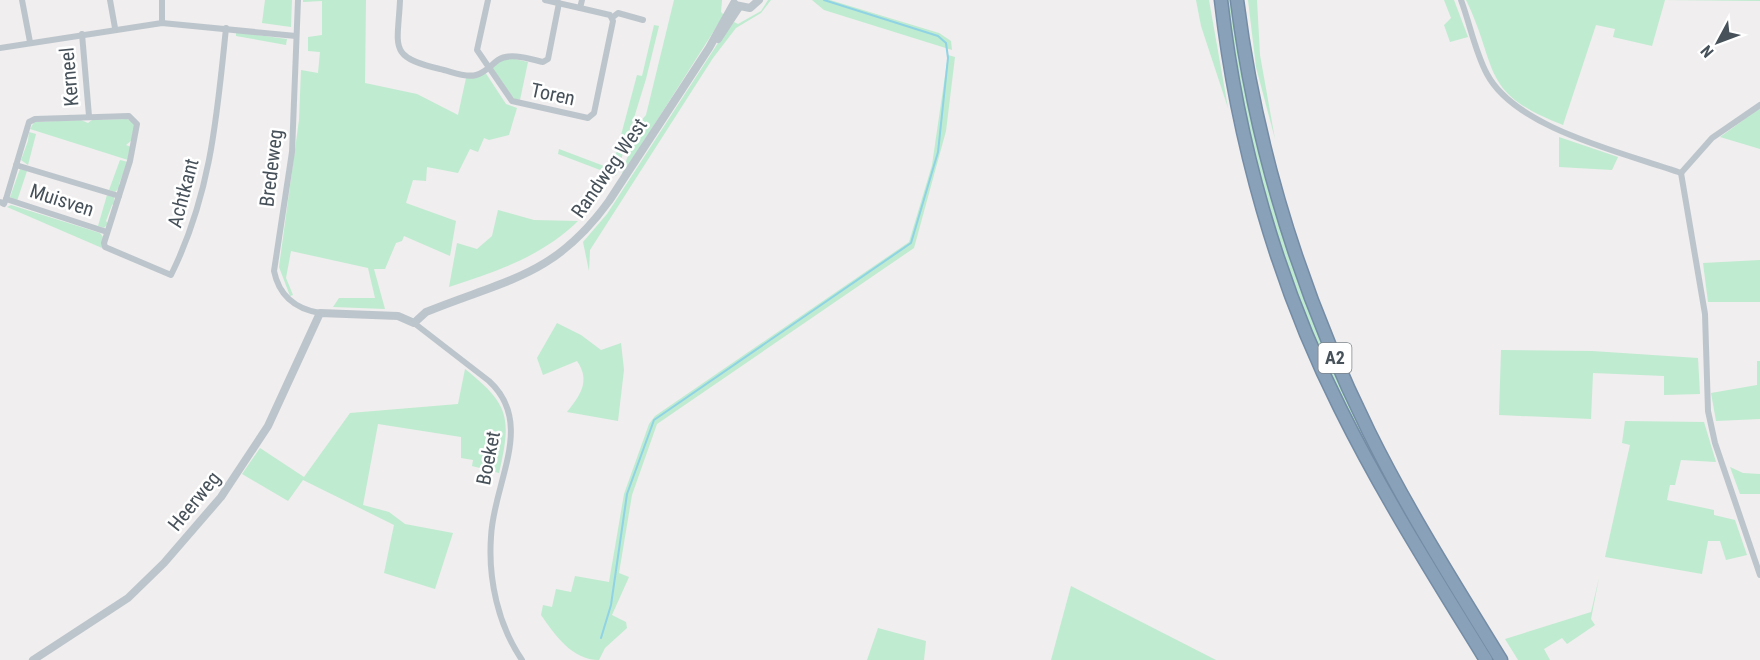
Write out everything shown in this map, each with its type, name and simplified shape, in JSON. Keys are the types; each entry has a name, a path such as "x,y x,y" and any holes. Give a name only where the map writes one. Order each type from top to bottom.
{"highway":[{"name":"A2","path":"1221,0 1231,68 1252,166 1281,264 1308,337 1356,440 1485,660"},
{"name":"A2","path":"1237,0 1254,105 1269,169 1284,221 1315,310 1370,433 1436,554 1501,660"}],"street":[{"path":"22,0 30,42"},
{"path":"110,0 115,28"},
{"path":"162,0 162,23"},
{"name":"Bredeweg","path":"298,0 292,152 274,271 280,289 292,303 309,311 320,313"},
{"path":"400,0 398,46 404,56 413,63 472,76 488,69"},
{"name":"Toren","path":"488,0 477,50 512,101 591,117 594,112 613,17"},
{"path":"545,0 613,17 618,14 643,20"},
{"path":"580,8 582,0"},
{"path":"735,4 750,8 759,0"},
{"path":"1461,0 1487,74 1507,100 1541,123 1681,173"},
{"name":"Toren","path":"488,69 500,58 512,56 543,62 548,59 559,3"},
{"name":"Randweg West","path":"414,323 426,312 533,272 569,247 594,223 709,48 735,4"},
{"name":"Kerneel","path":"0,48 115,28 162,23 296,36"},
{"name":"Achtkant","path":"107,232 105,247 171,275 200,208 208,171 226,28"},
{"name":"Kerneel","path":"82,34 89,116"},
{"path":"1681,173 1712,138 1760,105"},
{"path":"3,202 29,122 35,119 129,116 137,124 130,162 107,232"},
{"path":"16,165 119,196"},
{"path":"1681,173 1705,314 1708,411 1715,443 1760,575"},
{"name":"Muisven","path":"3,202 107,232"},
{"name":"Boeket","path":"320,313 398,316 414,323 489,381 500,391 507,403 512,420 511,439 495,506 490,555 493,587 505,631 522,660"},
{"name":"Heerweg","path":"33,660 128,598 164,563 221,497 268,426 320,313"}],"green space":[{"path":"265,0 292,0 291,27 262,23"},
{"path":"303,0 366,0 365,83 417,94 458,115 466,78 485,72 506,104 517,108 509,135 489,140 484,138 478,152 470,149 458,173 427,167 426,181 413,180 406,203 456,221 450,256 404,236 402,241 396,243 385,269 374,269 385,309 333,307 339,298 375,298 368,268 291,251 286,278 293,295 290,296 279,267 299,120 301,70 318,73 320,52 308,51 308,37 322,35 322,1 303,2"},
{"path":"674,0 722,0 721,12 724,15 621,177 638,124 646,115"},
{"path":"768,0 771,0 761,13 736,28 713,58 590,250 589,271 583,242 607,214 734,22 738,24 761,11"},
{"path":"812,0 830,0 939,33 951,41 952,50 824,10"},
{"path":"1196,0 1209,0 1228,108 1201,26"},
{"path":"1228,0 1235,0 1298,276 1335,372 1386,475 1385,480 1316,346 1280,248 1247,123 1232,40"},
{"path":"1248,0 1257,0 1260,55 1275,139 1256,67"},
{"path":"1444,0 1454,0 1468,37 1450,42 1444,25 1451,18"},
{"path":"1466,0 1665,0 1652,46 1613,37 1615,29 1596,25 1563,125 1517,102 1504,89 1495,76"},
{"path":"1665,0 1760,0 1760,1"},
{"path":"654,25 659,26 646,79 616,176 558,154 559,149 612,169 637,75 642,76"},
{"path":"236,32 287,39 286,45 236,36"},
{"path":"948,55 955,57 946,131 914,248 657,424 632,495 619,573 629,577 612,615 626,622 627,628 605,648 599,660 589,659 572,651 558,638 541,615 543,605 552,607 556,589 571,592 575,576 609,582 624,494 649,424 655,416 909,242 932,165"},
{"path":"506,57 528,62 520,100 514,99 492,68"},
{"path":"1760,108 1760,149 1720,137"},
{"path":"127,119 135,123 132,140 126,145 131,147 128,160 30,129 34,122 81,120 88,123 92,120"},
{"path":"29,132 36,134 28,165 21,160"},
{"path":"1559,137 1618,157 1612,170 1559,167"},
{"path":"120,160 128,162 119,184 120,187 115,192 109,190"},
{"path":"20,169 27,171 17,201 10,197"},
{"path":"107,195 114,197 115,203 106,221 108,224 104,228 98,226"},
{"path":"11,205 100,233 103,237 102,248 7,207"},
{"path":"498,210 534,220 578,221 564,234 518,262 449,287 457,243 477,249 492,236"},
{"path":"1760,260 1760,302 1708,302 1703,263"},
{"path":"557,323 581,335 601,350 621,343 624,370 618,421 567,412 582,388 583,375 577,361 543,375 537,358"},
{"path":"1501,350 1592,351 1698,358 1700,394 1664,395 1664,376 1593,373 1591,419 1499,415"},
{"path":"1757,361 1760,361 1760,419 1716,421 1711,393 1757,385"},
{"path":"465,369 491,392 503,413 506,425 499,473 472,466 473,460 461,458 461,437 378,424 363,505 389,512 405,524 453,533 435,589 384,573 394,525 303,480 288,501 242,474 260,448 304,477 350,413 458,404"},
{"path":"1625,421 1704,422 1716,462 1681,460 1675,485 1670,485 1667,500 1714,510 1714,515 1735,520 1747,555 1726,560 1720,541 1708,541 1702,574 1605,557 1630,445 1622,443"},
{"path":"1730,467 1743,473 1760,474 1760,494 1740,494"},
{"path":"1599,578 1591,619 1595,625 1567,644 1562,638 1544,649 1550,660 1518,660 1505,639 1591,612"},
{"path":"1071,586 1216,660 1051,660"},
{"path":"878,628 926,641 924,660 867,660"}],"waterway":[{"path":"601,638 611,605 627,494 654,420 911,243 938,152 948,58 946,43 938,36 824,0"}]}
